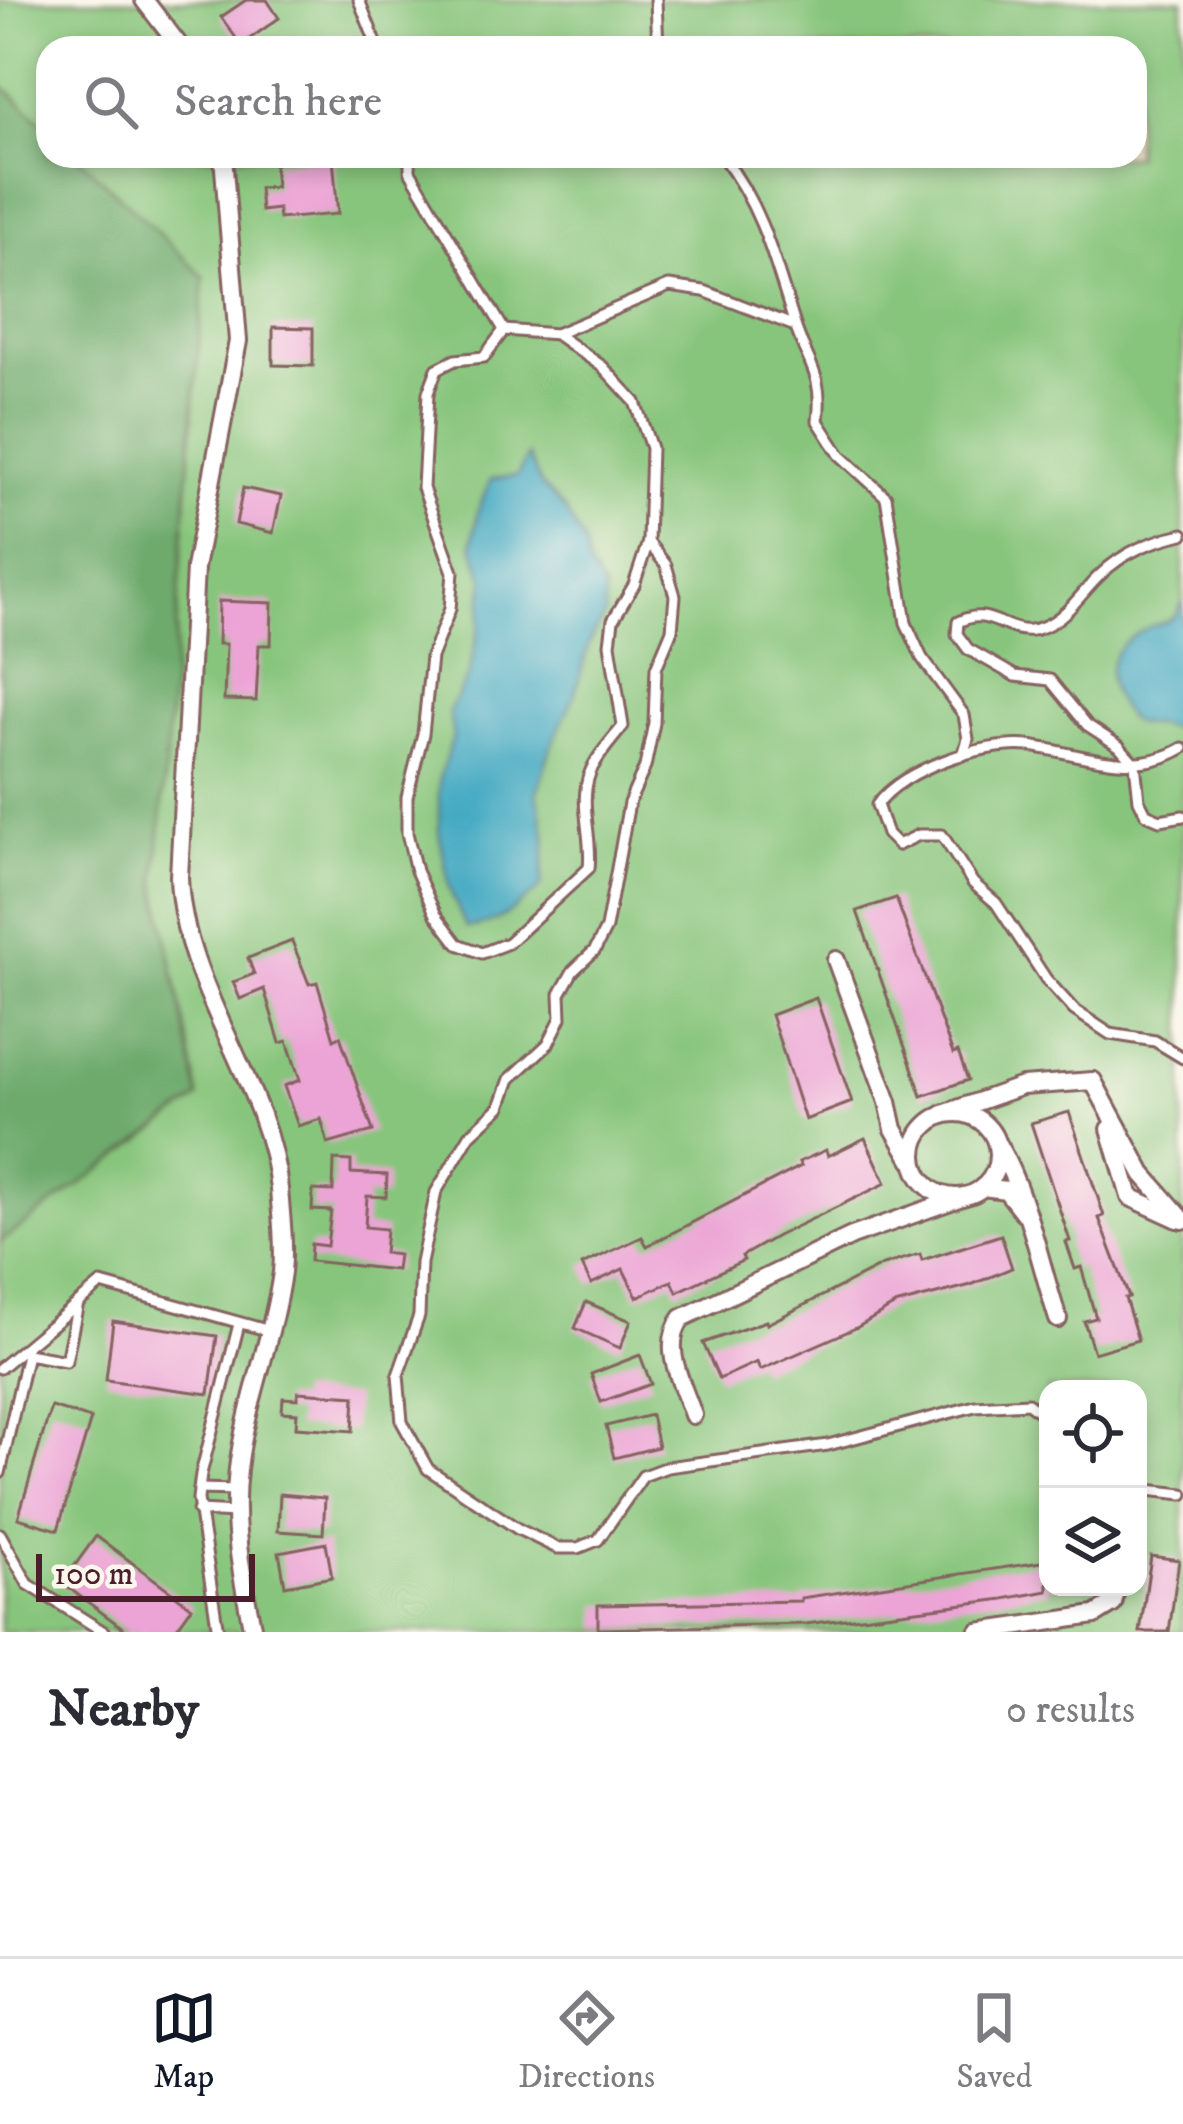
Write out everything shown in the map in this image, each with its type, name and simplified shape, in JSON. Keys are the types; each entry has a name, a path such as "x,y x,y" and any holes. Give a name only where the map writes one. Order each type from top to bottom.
{"street":[{"path":"144,0 172,36"},
{"path":"224,168 238,341 195,568 180,901 191,951 263,1127 278,1183 283,1266 236,1490 238,1556 253,1632"},
{"path":"836,960 889,1102 894,1129 916,1169 942,1195 965,1196"},
{"path":"693,1415 672,1352 673,1331 682,1318 899,1217 916,1203 918,1135 937,1116 1013,1089 1089,1080 1099,1088 1142,1174 1183,1220"},
{"path":"899,1217 911,1218 983,1187 996,1167 994,1113 1013,1089"},
{"path":"889,1102 906,1119 966,1113 994,1138 1017,1179 1058,1319"},
{"path":"983,1187 1006,1190 1024,1213"},
{"path":"978,1632 1096,1615 1113,1604 1115,1596"}],"lane":[{"path":"358,0 372,36"},
{"path":"656,0 658,36"},
{"path":"410,168 504,330"},
{"path":"732,168 781,268 795,326 822,392 818,421 840,455 886,497 906,623 922,658 964,715 968,740 963,755"},
{"path":"504,330 556,334 669,286 704,291 795,326"},
{"path":"504,330 484,358 455,360 437,369 428,393 423,488 452,572 450,609 430,657 423,734 407,797 407,833 416,871 436,915 458,944 482,953 508,943 590,868 592,842 584,803 590,772 622,726 610,644 613,620 634,585 648,542 651,448 635,402 603,367 556,334"},
{"path":"1183,534 1129,552 1062,616 1044,627 1022,632 988,615 973,614 958,622 957,634 968,649 1015,676 1050,680 1087,725 1119,746 1135,764 1138,800 1146,814 1160,820 1183,816"},
{"path":"648,542 666,565 675,596 672,630 656,668 650,745 628,803 605,928 595,950 573,971 560,994 561,1018 548,1044 510,1079 500,1108 470,1135 436,1192 420,1276 419,1316 398,1375 402,1422 428,1469 518,1529 557,1548 578,1548 598,1540 644,1476 667,1467 828,1445 975,1406 1028,1403 1039,1412"},
{"path":"1183,748 1168,757 1135,764 1023,745 963,755 888,788 877,805 887,834 898,845 919,835 942,835 973,883 996,903 1046,979 1075,1010 1110,1034 1155,1041 1183,1058"},
{"path":"0,1368 25,1352 101,1284 270,1331"},
{"path":"25,1352 66,1361 78,1303"},
{"path":"218,1632 198,1511 199,1489 238,1324"},
{"path":"0,1473 25,1352"},
{"path":"199,1489 236,1490"},
{"path":"1147,1490 1183,1494"},
{"path":"198,1511 236,1513"},
{"path":"0,1534 28,1584 104,1632"}],"green space":[{"path":"0,0 1183,0 1183,1632 0,1632 0,1242 199,1098 156,882 204,277 90,168 1147,168 1147,36 36,36 36,117 0,83"},
{"path":"0,83 36,117 36,168 90,168 204,277 156,882 199,1098 0,1242"}],"water":[{"path":"528,456 541,485 564,509 585,545 588,566 604,590 605,615 589,643 537,792 546,839 541,887 498,919 466,927 450,890 439,832 439,779 453,737 449,712 469,674 480,623 485,580 472,544 478,511 491,479 517,476"},
{"path":"1183,601 1183,728 1133,723 1115,697 1110,672 1113,660 1130,638 1173,618"}],"building":[{"path":"246,0 267,0 279,18 254,36 235,36 221,17"},
{"path":"274,168 334,168 338,214 279,219 278,209 261,211 259,188 276,187"},
{"path":"273,327 313,328 313,366 273,365"},
{"path":"243,488 281,496 273,533 236,524"},
{"path":"219,601 272,603 271,645 259,645 256,701 224,700 226,644 218,644"},
{"path":"896,898 953,1054 958,1052 968,1080 922,1096 857,911"},
{"path":"292,941 309,984 317,982 334,1039 340,1036 373,1131 328,1144 321,1119 298,1126 284,1086 300,1080 287,1041 280,1043 264,989 240,999 233,982 254,974 248,958"},
{"path":"816,998 852,1102 805,1120 771,1015"},
{"path":"1069,1112 1104,1216 1099,1218 1129,1297 1125,1298 1138,1340 1094,1353 1084,1321 1096,1318 1081,1267 1075,1269 1066,1242 1070,1241 1031,1123"},
{"path":"865,1138 886,1183 777,1236 742,1256 744,1260 677,1292 672,1281 637,1297 623,1269 591,1284 582,1265 642,1237 647,1246 801,1166 799,1162 826,1150 828,1156"},
{"path":"334,1160 351,1161 351,1173 387,1175 386,1197 367,1196 365,1227 386,1229 384,1253 398,1255 396,1270 310,1261 311,1244 327,1246 331,1211 312,1210 313,1190 333,1191"},
{"path":"1001,1235 1012,1268 971,1285 895,1305 858,1327 760,1370 757,1362 719,1379 703,1343 767,1324 883,1265 920,1254 922,1260"},
{"path":"586,1302 631,1321 620,1348 575,1328"},
{"path":"113,1321 217,1336 209,1394 106,1380"},
{"path":"640,1355 651,1384 601,1402 591,1374"},
{"path":"298,1392 355,1396 353,1431 296,1427 297,1413 282,1412 283,1398 298,1399"},
{"path":"51,1407 91,1419 58,1530 18,1518"},
{"path":"651,1415 658,1447 614,1458 606,1426"},
{"path":"280,1494 325,1498 323,1534 278,1531"},
{"path":"96,1536 192,1607 174,1632 128,1632 62,1583"},
{"path":"326,1543 332,1577 285,1586 279,1552"},
{"path":"1151,1556 1179,1560 1169,1632 1140,1632"},
{"path":"1039,1562 1039,1593 1004,1599 806,1624 598,1629 598,1605 801,1598"}]}
